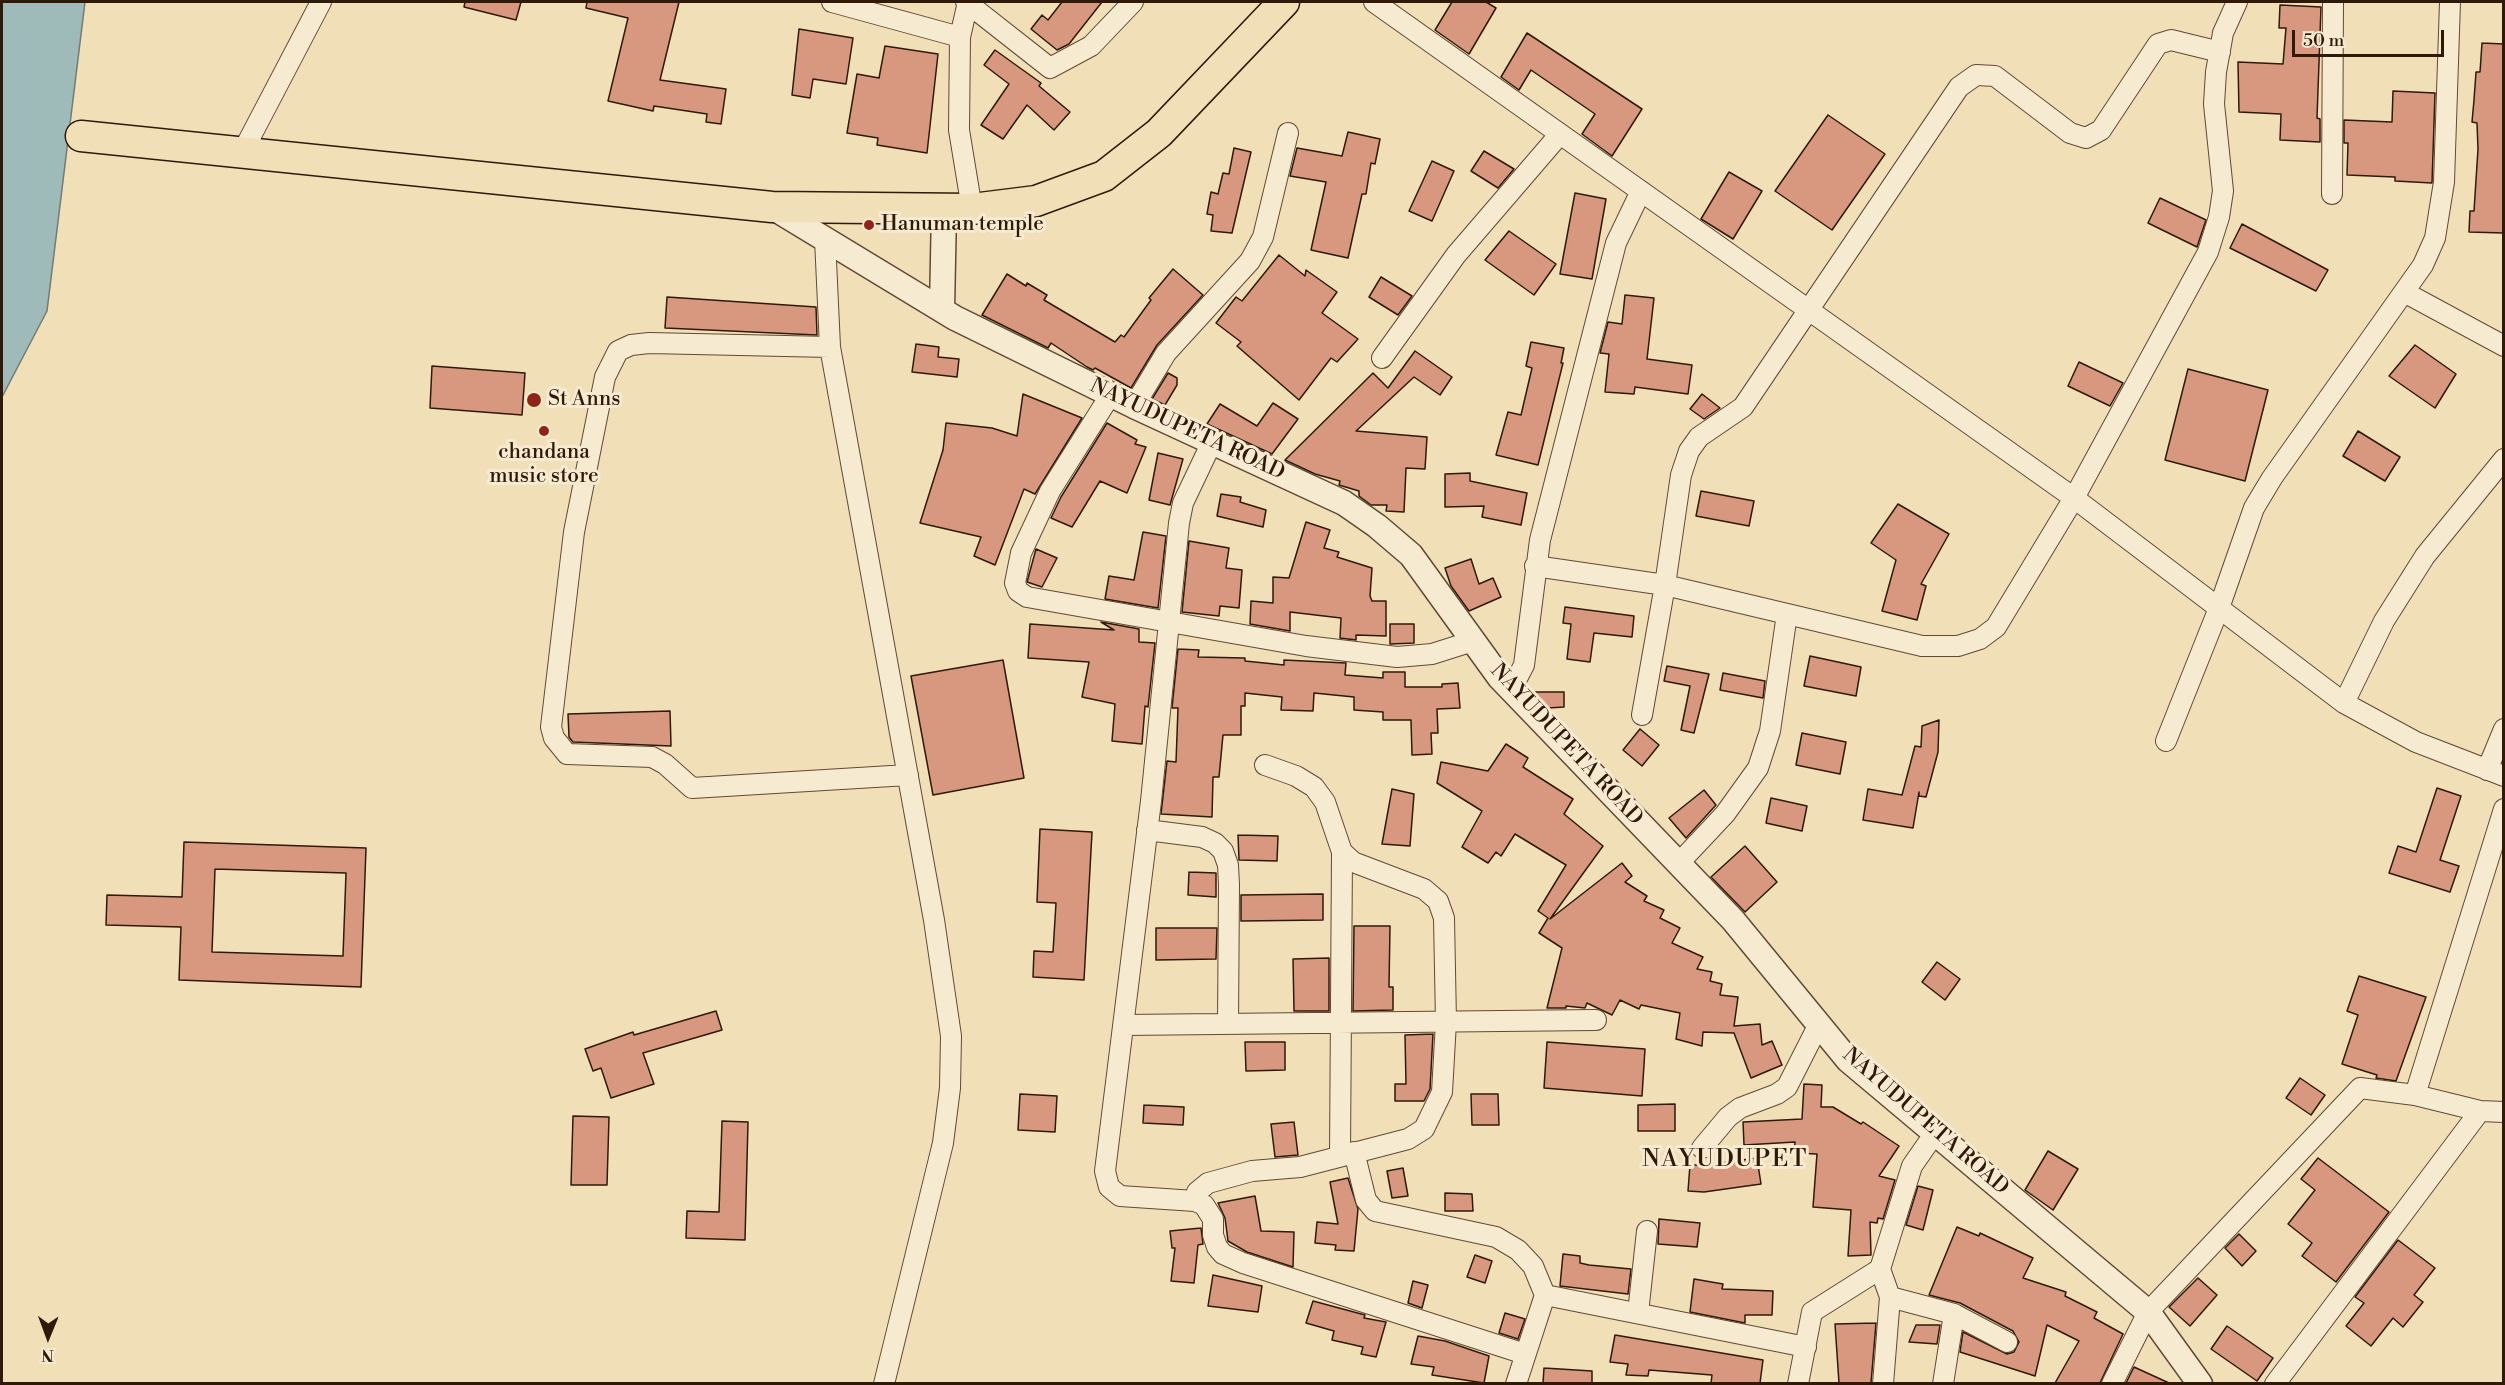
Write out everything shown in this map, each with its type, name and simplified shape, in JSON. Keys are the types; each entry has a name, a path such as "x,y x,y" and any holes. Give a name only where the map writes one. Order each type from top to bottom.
{"main road":[{"path":"81,136 772,207 958,209 1036,201 1104,176 1160,133 1284,2"}],"street":[{"path":"243,151 321,2"},
{"path":"832,2 960,37"},
{"path":"942,310 958,209 960,37 967,2 1050,68 1091,46 1133,2"},
{"path":"1374,2 2074,498 2344,703 2416,742 2495,773 2504,729"},
{"path":"1535,566 1665,585 1922,646 1958,646 1980,639 1996,627 2074,498 2208,252 2219,217 2223,191 2214,104 2220,52 2223,33 2237,2"},
{"path":"2332,194 2333,2"},
{"path":"2166,741 2219,608 2254,508 2272,478 2423,265 2440,214 2444,183 2450,2"},
{"path":"1642,715 1665,585 1681,475 1689,451 1699,437 1743,407 1807,309 1968,79 1976,75 1995,76 2070,133 2086,138 2101,130 2158,44 2171,40 2220,52"},
{"path":"1134,406 1166,353 1250,261 1263,237 1288,133"},
{"path":"1382,358 1456,255 1560,134"},
{"path":"1511,690 1524,665 1540,540 1616,243 1641,191"},
{"name":"NAYUDUPETA ROAD","path":"772,207 942,310 1134,406 1344,502 1377,526 1412,555 1511,690 1733,920 1848,1060 2148,1312 2200,1383"},
{"path":"825,239 830,347 942,963 951,1036 950,1088 943,1143 884,1383"},
{"path":"2404,292 2504,346"},
{"path":"830,347 650,343 631,345 618,351 605,377 574,532 551,727 554,738 567,754 652,757 665,764 692,788 908,775"},
{"path":"1111,394 1050,491 1021,553 1015,583 1018,591 1040,601 1170,621 1306,646 1397,657 1432,654 1473,641"},
{"path":"1212,442 1184,503 1105,1171 1109,1187 1120,1196 1195,1201 1210,1210 1213,1235 1223,1254 1525,1354"},
{"path":"2344,703 2384,621 2425,556 2504,459"},
{"path":"1678,864 1725,814 1758,768 1770,731 1787,614"},
{"path":"1265,765 1296,776 1314,787 1325,802 1342,852 1340,1023 1347,1154 1366,1200 1375,1211 1496,1237 1518,1250 1533,1266 1545,1295 1516,1383"},
{"path":"2415,1095 2504,809"},
{"path":"1147,830 1202,837 1215,843 1223,851 1228,865 1229,885 1228,1024"},
{"path":"1195,1201 1197,1192 1208,1183 1252,1172 1300,1167 1408,1139 1424,1129 1442,1092 1446,1022 1444,918 1438,901 1424,889 1361,866 1342,852"},
{"path":"1124,1025 1596,1020"},
{"path":"1702,1148 1728,1118 1740,1108 1777,1094 1787,1087 1819,1024"},
{"path":"2112,1383 2148,1312 2360,1088 2415,1095 2480,1111 2504,1112"},
{"path":"2275,1383 2480,1111"},
{"path":"1883,1383 1890,1297 1880,1269 1912,1167 1935,1133"},
{"path":"1638,1313 1647,1231"},
{"path":"1798,1383 1812,1312 1880,1269"},
{"path":"1545,1295 1806,1347"},
{"path":"1890,1297 1954,1314 2007,1342"},
{"path":"1943,1383 1954,1314"}],"water":[{"path":"2,2 85,2 47,311 2,397"}],"building":[{"path":"465,2 521,2 516,20 464,7"},
{"path":"587,2 679,2 660,80 726,89 721,124 706,122 707,114 654,106 653,111 608,101 628,18 586,8"},
{"path":"1062,2 1102,2 1069,44 1057,50 1031,29 1042,15 1048,20"},
{"path":"1452,2 1486,2 1496,8 1469,54 1435,30"},
{"path":"2280,5 2321,7 2317,118 2320,119 2320,142 2280,140 2281,114 2239,112 2238,62 2283,64 2286,28 2279,28"},
{"path":"799,29 853,38 846,84 813,79 810,98 792,95"},
{"path":"1527,33 1642,109 1612,156 1582,134 1595,114 1531,70 1519,90 1501,77"},
{"path":"2482,43 2504,44 2504,233 2469,232 2470,211 2474,211 2478,149 2477,123 2472,122 2476,72 2480,72"},
{"path":"885,46 938,54 927,153 877,145 878,138 847,133 857,74 879,78"},
{"path":"995,50 1041,83 1039,86 1070,112 1054,130 1027,105 1003,139 981,125 1009,84 984,65"},
{"path":"2393,91 2435,93 2432,183 2395,181 2395,177 2347,175 2348,143 2344,143 2344,120 2392,122"},
{"path":"1828,115 1885,154 1832,230 1775,191"},
{"path":"1348,132 1380,139 1375,164 1371,163 1366,194 1362,194 1348,258 1311,250 1326,182 1290,176 1297,148 1342,156"},
{"path":"1234,148 1251,152 1232,233 1211,231 1213,215 1207,214 1211,192 1218,194 1223,173 1229,174"},
{"path":"1484,151 1514,169 1498,188 1471,171"},
{"path":"1432,161 1454,171 1432,221 1409,211"},
{"path":"1729,172 1762,191 1733,239 1701,219"},
{"path":"1575,193 1606,199 1592,279 1560,274"},
{"path":"2160,198 2206,220 2197,247 2148,223"},
{"path":"2242,224 2328,270 2316,291 2230,248"},
{"path":"1509,231 1556,264 1534,295 1485,260"},
{"path":"1279,255 1305,276 1306,270 1337,292 1322,313 1358,339 1337,362 1331,358 1299,400 1237,346 1241,342 1216,323 1236,297 1242,301"},
{"path":"1173,269 1203,295 1157,345 1131,388 1095,368 1093,370 1087,367 1051,343 1048,348 982,315 1007,274 1047,295 1044,300 1115,342 1121,335 1124,337 1151,300 1149,298"},
{"path":"1381,277 1412,296 1398,315 1369,297"},
{"path":"1625,295 1654,298 1647,359 1692,365 1688,394 1635,387 1634,394 1605,392 1609,354 1600,353 1608,322 1622,324"},
{"path":"667,297 816,307 817,335 665,328"},
{"path":"1531,342 1564,348 1561,363 1563,363 1538,465 1496,455 1508,412 1521,415 1532,368 1526,366"},
{"path":"916,344 939,347 938,357 959,359 957,377 912,372"},
{"path":"2415,345 2456,374 2435,408 2389,376"},
{"path":"1415,351 1452,377 1440,395 1414,377 1356,431 1427,437 1425,469 1406,468 1404,512 1386,511 1387,505 1371,505 1359,496 1359,491 1339,485 1340,481 1315,474 1285,460 1373,373 1388,388"},
{"path":"2079,362 2123,383 2110,406 2068,386"},
{"path":"432,366 525,373 522,415 430,408"},
{"path":"2188,369 2268,390 2245,481 2165,460"},
{"path":"1168,373 1177,378 1177,385 1165,405 1152,399"},
{"path":"1023,394 1082,418 1035,494 1024,489 995,565 974,556 981,537 920,523 943,450 946,423 992,428 1017,436"},
{"path":"1702,394 1720,408 1704,419 1690,409"},
{"path":"1273,403 1298,419 1272,454 1207,424 1220,404 1257,426"},
{"path":"1107,423 1137,440 1135,444 1146,447 1127,493 1100,481 1072,527 1051,518 1061,497"},
{"path":"2358,431 2400,457 2385,481 2343,456"},
{"path":"1158,453 1183,459 1170,505 1149,500"},
{"path":"1470,473 1470,481 1527,493 1521,525 1482,517 1484,506 1445,507 1445,474"},
{"path":"1701,491 1754,501 1749,526 1696,516"},
{"path":"1221,494 1241,497 1240,502 1266,510 1263,527 1217,516"},
{"path":"1898,504 1949,534 1921,584 1926,586 1917,620 1882,611 1896,560 1871,543"},
{"path":"1306,522 1330,530 1324,548 1339,552 1337,557 1372,568 1370,596 1372,601 1386,601 1386,636 1356,635 1356,640 1340,638 1341,618 1290,612 1290,631 1250,624 1251,601 1273,603 1273,577 1289,578"},
{"path":"1143,532 1166,536 1158,608 1105,599 1109,576 1134,580"},
{"path":"1189,541 1229,548 1226,568 1242,570 1239,608 1220,606 1219,616 1182,612"},
{"path":"1036,549 1057,558 1042,587 1027,582"},
{"path":"1471,559 1479,584 1493,578 1501,597 1469,611 1451,586 1445,568"},
{"path":"1565,607 1634,616 1632,637 1594,633 1590,662 1567,659 1571,624 1563,623"},
{"path":"1101,622 1139,629 1139,642 1155,643 1148,707 1145,706 1142,744 1112,741 1115,704 1082,697 1089,662 1028,658 1030,624 1114,630"},
{"path":"1390,624 1414,624 1414,643 1390,644"},
{"path":"1178,649 1199,650 1198,657 1245,658 1245,661 1284,665 1284,660 1346,663 1345,675 1383,678 1383,672 1405,672 1405,687 1442,687 1442,684 1458,683 1460,708 1437,709 1438,733 1431,733 1432,754 1412,755 1411,720 1383,720 1383,712 1354,710 1354,697 1314,693 1313,711 1281,710 1282,697 1245,693 1245,706 1241,706 1241,735 1223,735 1219,777 1213,777 1212,817 1161,814 1167,761 1176,762 1178,708 1172,708"},
{"path":"1810,656 1861,667 1856,696 1804,686"},
{"path":"1003,660 1024,778 933,795 911,676"},
{"path":"1667,666 1709,674 1694,733 1681,730 1690,686 1664,681"},
{"path":"1723,673 1765,681 1763,698 1720,690"},
{"path":"1533,692 1564,692 1564,707 1548,708"},
{"path":"670,711 671,746 573,742 569,737 568,714"},
{"path":"1939,720 1938,752 1926,797 1919,796 1919,792 1913,828 1863,820 1868,789 1902,795 1915,746 1921,747 1922,726"},
{"path":"1640,729 1659,745 1642,766 1623,750"},
{"path":"1802,733 1846,742 1840,774 1796,765"},
{"path":"1506,744 1528,758 1523,767 1573,799 1564,814 1603,846 1550,919 1622,863 1632,876 1625,882 1647,896 1644,901 1664,910 1660,918 1680,928 1672,943 1703,957 1697,969 1712,972 1710,981 1722,984 1720,995 1738,997 1734,1026 1760,1024 1762,1045 1772,1041 1782,1065 1751,1078 1734,1033 1703,1032 1702,1046 1676,1039 1680,1013 1641,1005 1639,1009 1620,1000 1612,1015 1587,1003 1585,1008 1566,1006 1566,1008 1547,1008 1562,948 1539,933 1548,918 1538,911 1566,865 1515,834 1501,856 1496,852 1488,863 1462,847 1482,811 1437,783 1441,762 1488,771"},
{"path":"2437,788 2461,796 2440,860 2459,866 2450,892 2389,873 2398,846 2416,852"},
{"path":"1392,789 1414,794 1410,846 1382,844"},
{"path":"1704,790 1716,805 1686,838 1669,818"},
{"path":"1771,798 1807,806 1802,831 1766,823"},
{"path":"1040,829 1092,832 1084,980 1033,977 1034,951 1053,952 1056,903 1037,902"},
{"path":"1238,835 1278,836 1277,861 1239,860"},
{"path":"184,842 366,848 361,987 179,980 181,927 106,925 107,895 182,897","holes":["215,869 346,873 343,956 212,952"]},
{"path":"1745,846 1777,882 1745,912 1711,877"},
{"path":"1189,872 1216,873 1216,897 1188,895"},
{"path":"1323,894 1323,920 1241,921 1241,895"},
{"path":"1354,926 1390,926 1389,987 1393,987 1393,1010 1353,1011"},
{"path":"1156,928 1217,928 1216,959 1156,960"},
{"path":"1329,958 1329,1011 1294,1011 1293,959"},
{"path":"1937,962 1960,979 1945,1000 1922,982"},
{"path":"2359,976 2426,997 2396,1081 2376,1078 2377,1075 2342,1064 2358,1015 2347,1011"},
{"path":"716,1011 722,1030 643,1053 654,1084 611,1098 601,1068 593,1071 585,1049 633,1032 634,1035"},
{"path":"1433,1034 1430,1089 1424,1101 1395,1101 1395,1084 1406,1084 1405,1035"},
{"path":"1245,1042 1285,1042 1285,1070 1246,1071"},
{"path":"1547,1042 1645,1049 1642,1096 1544,1088"},
{"path":"2300,1078 2325,1095 2311,1115 2286,1098"},
{"path":"1804,1084 1822,1085 1821,1107 1833,1107 1861,1124 1863,1122 1899,1146 1879,1176 1895,1180 1883,1219 1878,1218 1877,1223 1870,1222 1871,1255 1848,1256 1851,1210 1813,1207 1817,1154 1794,1153 1795,1142 1744,1145 1743,1122 1802,1119"},
{"path":"1020,1094 1057,1096 1055,1132 1018,1130"},
{"path":"1471,1094 1498,1094 1499,1125 1472,1125"},
{"path":"1675,1104 1675,1131 1638,1131 1638,1105"},
{"path":"1144,1105 1184,1107 1183,1125 1143,1123"},
{"path":"573,1116 609,1117 607,1185 571,1185"},
{"path":"722,1121 748,1122 745,1240 686,1238 687,1211 719,1212"},
{"path":"1294,1122 1298,1155 1275,1157 1271,1124"},
{"path":"2048,1151 2078,1169 2053,1210 2025,1190"},
{"path":"1757,1158 1761,1184 1704,1192 1688,1191 1690,1165"},
{"path":"2318,1158 2389,1212 2336,1282 2302,1256 2312,1243 2288,1224 2315,1190 2301,1179"},
{"path":"1403,1168 1408,1196 1392,1198 1387,1171"},
{"path":"1348,1178 1358,1209 1354,1251 1335,1250 1336,1245 1315,1243 1317,1222 1338,1224 1330,1182"},
{"path":"1918,1186 1933,1190 1923,1230 1906,1225"},
{"path":"1445,1193 1472,1194 1473,1211 1445,1211"},
{"path":"1255,1196 1261,1231 1294,1232 1293,1267 1247,1252 1228,1241 1225,1218 1218,1203"},
{"path":"1659,1219 1700,1223 1697,1247 1658,1244"},
{"path":"1957,1227 1979,1236 1980,1233 2033,1258 2023,1278 2066,1292 2065,1296 2097,1312 2094,1318 2123,1334 2100,1383 2055,1383 2079,1341 2047,1325 2035,1376 1960,1352 1963,1332 2007,1354 2014,1352 2019,1342 2013,1331 1960,1303 1929,1295"},
{"path":"1201,1228 1203,1244 1198,1245 1194,1283 1171,1281 1175,1248 1172,1248 1170,1231"},
{"path":"2239,1234 2256,1251 2242,1266 2225,1248"},
{"path":"2398,1240 2435,1268 2414,1295 2423,1302 2403,1327 2393,1318 2371,1346 2346,1326 2364,1303 2355,1297"},
{"path":"1563,1254 1580,1256 1580,1263 1589,1265 1631,1269 1628,1294 1560,1286"},
{"path":"1475,1255 1492,1261 1485,1283 1467,1277"},
{"path":"1213,1275 1262,1286 1258,1312 1208,1306"},
{"path":"2198,1278 2217,1295 2190,1326 2169,1307"},
{"path":"1694,1279 1723,1284 1722,1289 1773,1291 1772,1315 1745,1315 1745,1323 1690,1312"},
{"path":"1413,1281 1428,1285 1422,1308 1408,1303"},
{"path":"1313,1301 1365,1315 1364,1318 1386,1322 1376,1357 1361,1354 1363,1347 1332,1340 1334,1331 1306,1323"},
{"path":"1505,1313 1525,1319 1518,1339 1499,1333"},
{"path":"1876,1323 1871,1383 1839,1383 1835,1324"},
{"path":"1916,1325 1940,1325 1937,1344 1909,1342"},
{"path":"2227,1326 2273,1358 2257,1381 2211,1349"},
{"path":"1615,1335 1763,1360 1760,1383 1711,1383 1712,1375 1649,1370 1648,1376 1626,1375 1628,1364 1610,1362"},
{"path":"1418,1336 1445,1341 1489,1356 1484,1383 1432,1375 1434,1367 1411,1364"},
{"path":"2134,1367 2169,1383 2126,1383"},
{"path":"1544,1368 1592,1371 1592,1383 1543,1383"}],"place":[{"name":"Hanuman temple","path":"869,225"},
{"name":"St Anns","path":"534,400"},
{"name":"chandana music store","path":"544,431"}],"district":[{"name":"NAYUDUPET","path":"1725,1160"}]}
